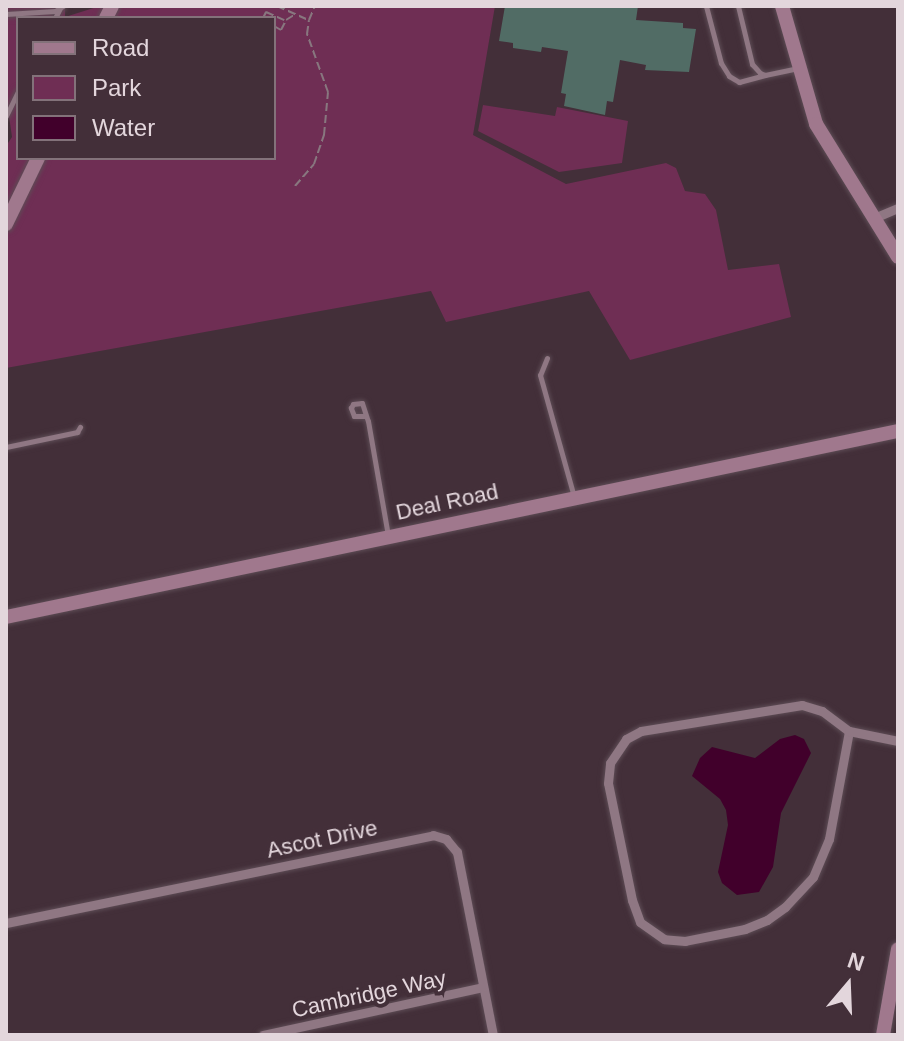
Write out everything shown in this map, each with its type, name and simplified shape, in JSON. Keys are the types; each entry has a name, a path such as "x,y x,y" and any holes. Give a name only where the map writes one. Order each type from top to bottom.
{"street":[{"path":"782,6 816,124 898,257"},
{"path":"6,224 37,160"},
{"path":"874,218 898,208"},
{"name":"Deal Road","path":"6,617 898,431"},
{"path":"849,731 829,839 813,877 785,907 767,920 745,929 685,941 664,939 640,922 632,900 608,783 610,763 626,739 641,731 802,705 822,711 849,731 898,741"},
{"name":"Ascot Drive","path":"6,923 433,835 446,839 457,852 493,1035"},
{"path":"883,1035 898,949"},
{"name":"Cambridge Way","path":"263,1035 483,987"}],"lane":[{"path":"706,6 721,63 729,76 739,82 799,67"},
{"path":"738,6 752,64 765,75"},
{"path":"6,14 62,7"},
{"path":"6,116 16,95"},
{"path":"547,358 540,375 574,498"},
{"path":"365,416 388,537"},
{"path":"6,447 77,432 80,427"}],"path":[{"path":"264,16 267,6"},
{"path":"277,6 309,20"},
{"path":"295,186 314,164 324,135 328,92 307,34 315,6"},
{"path":"266,12 274,16"},
{"path":"276,27 281,30 285,21 295,14"},
{"path":"276,17 285,21"}],"green space":[{"path":"6,6 65,6 65,16 16,16 16,160 276,160 276,16 68,16 100,6 495,6 473,135 566,184 666,163 676,168 685,191 705,194 716,210 728,270 779,264 791,317 630,360 589,291 446,322 431,291 6,368 6,146 12,137 6,95"},
{"path":"483,105 555,116 557,107 628,121 622,163 559,172 478,131"}],"water":[{"path":"795,735 804,739 811,753 781,813 773,867 759,892 737,895 722,883 718,872 728,825 726,810 720,799 692,776 700,758 712,747 755,758 780,739"}],"building":[{"path":"505,6 638,6 636,20 683,23 683,28 696,29 689,72 645,70 646,65 620,60 613,102 607,101 605,115 564,106 566,94 561,93 568,51 542,47 541,52 513,48 513,43 499,41"}]}
